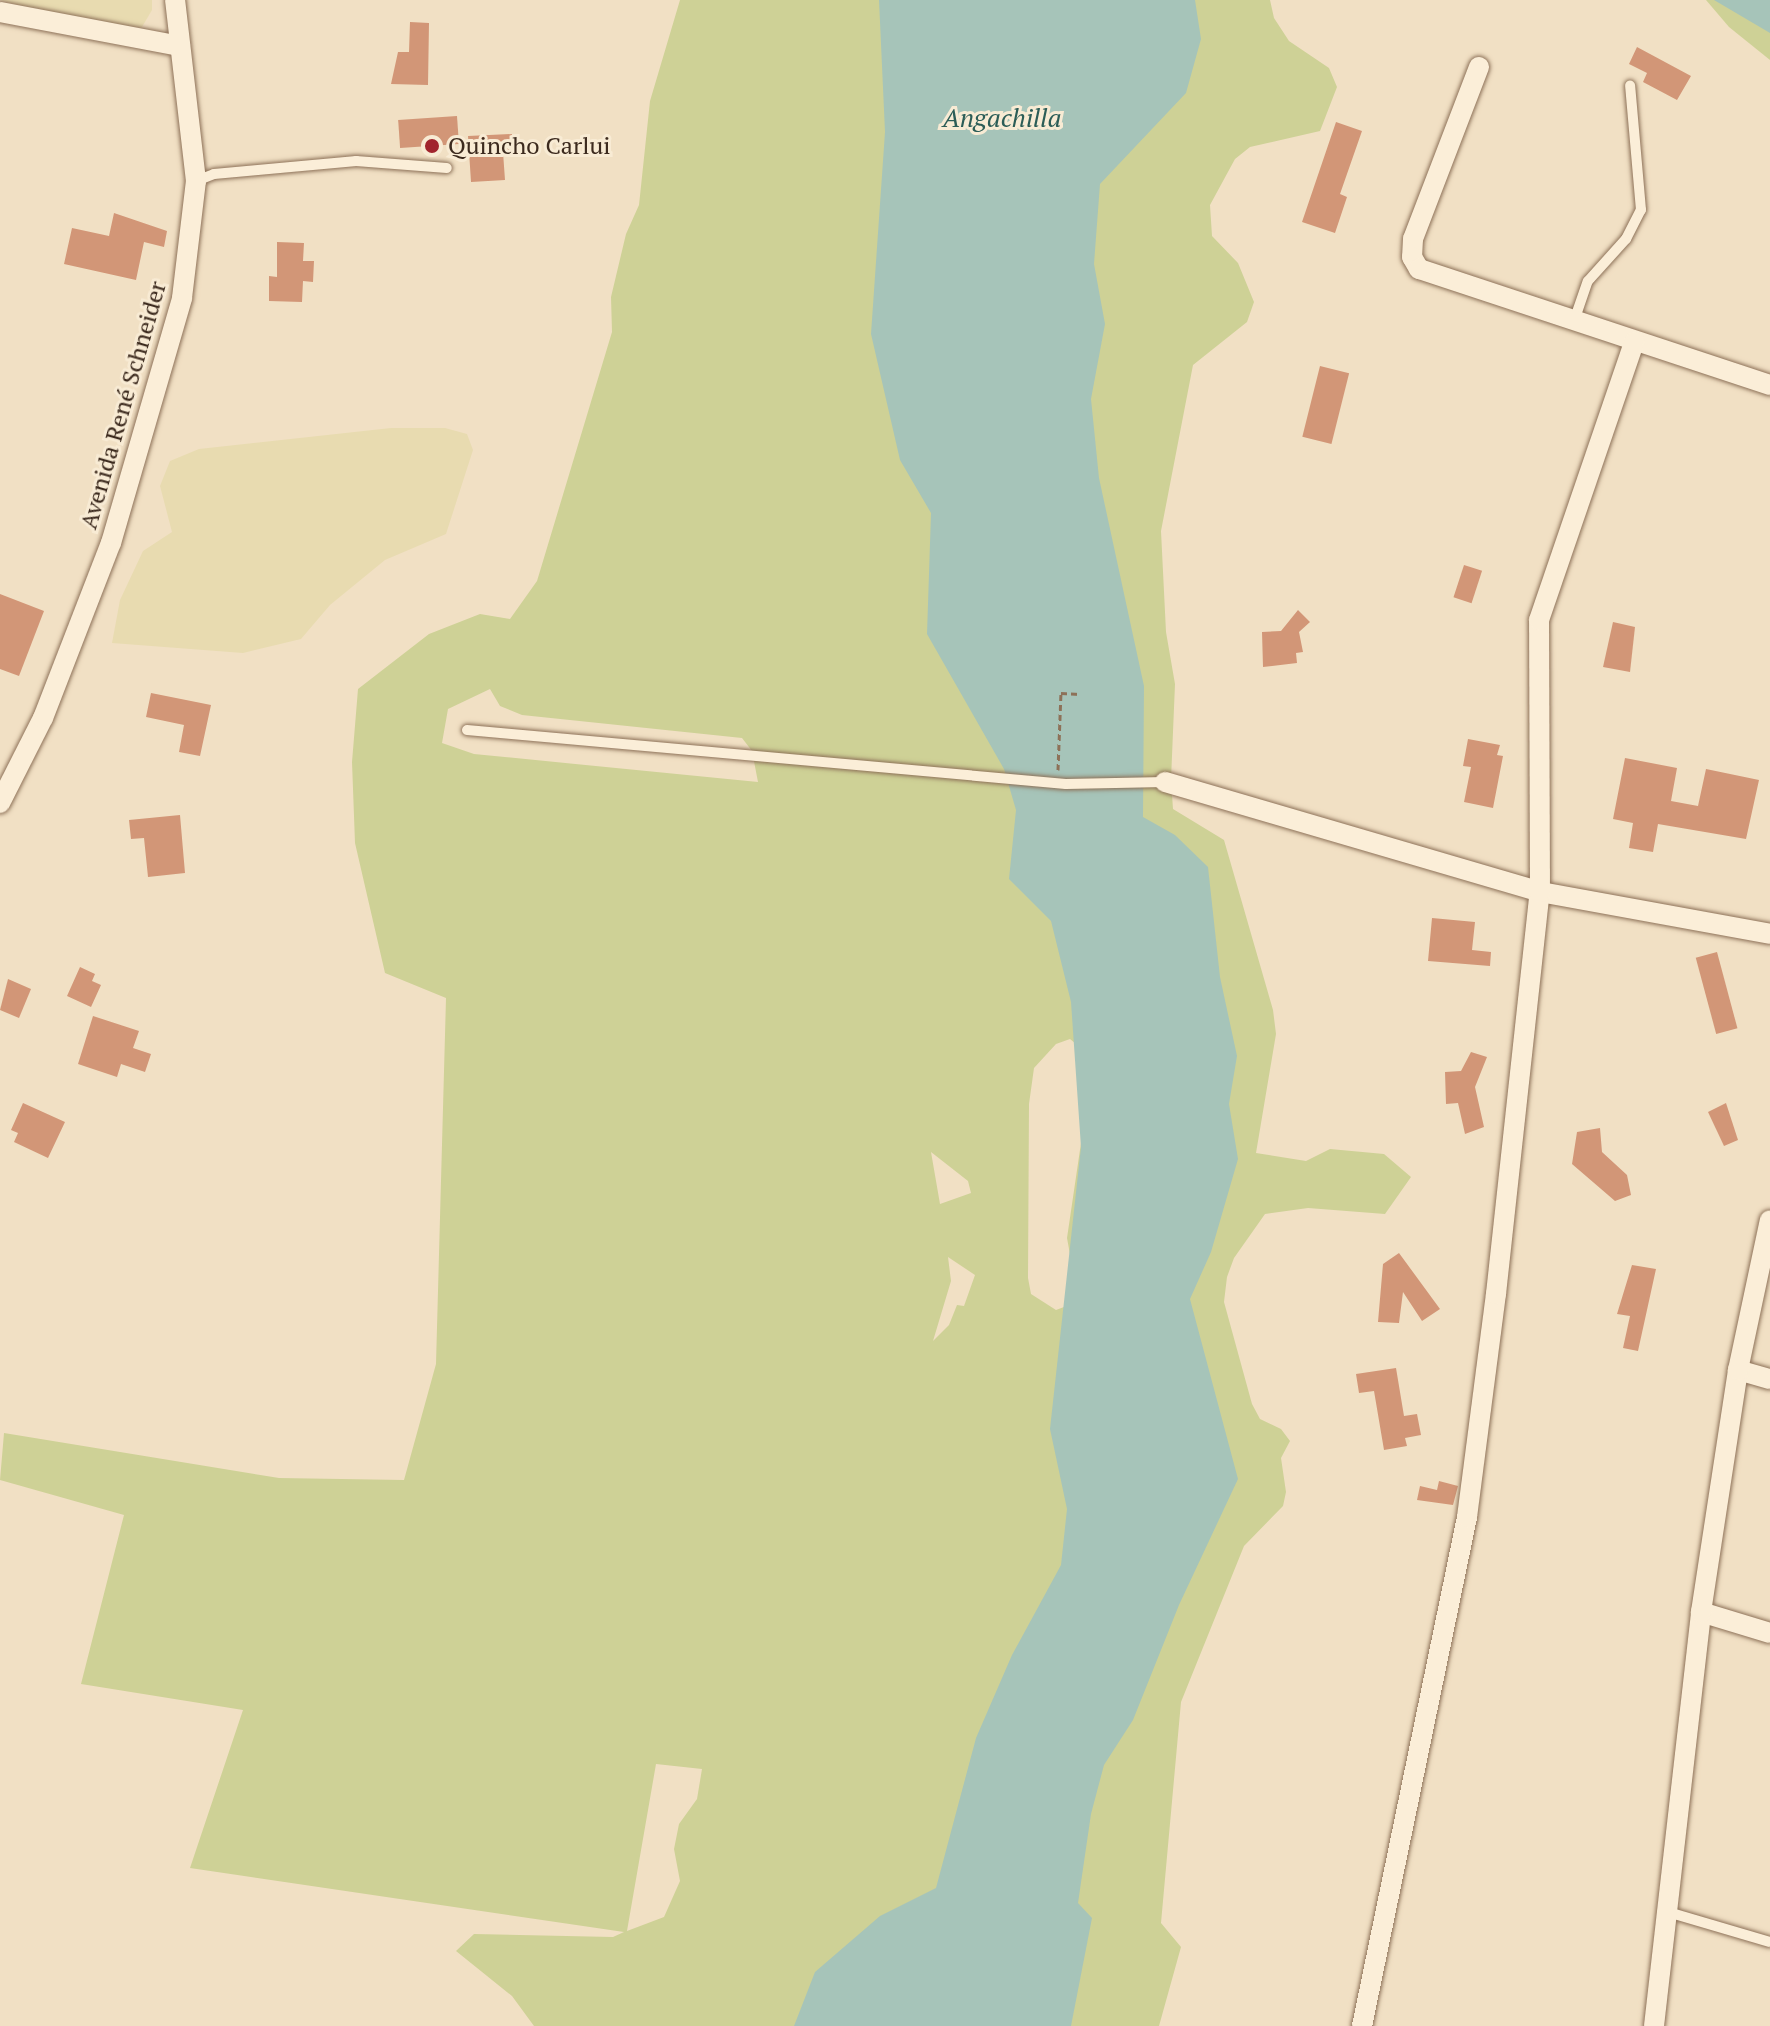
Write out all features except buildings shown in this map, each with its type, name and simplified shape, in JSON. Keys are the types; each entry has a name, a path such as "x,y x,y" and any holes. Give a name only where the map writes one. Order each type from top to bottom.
{"street":[{"name":"Avenida René Schneider","path":"0,803 43,718 111,543 182,298 196,181 175,0"},
{"path":"0,12 180,46"},
{"path":"1479,67 1413,239 1412,257 1419,269 1575,318 1634,342 1770,385"},
{"path":"1362,2026 1467,1517 1540,892 1539,620 1634,342"},
{"path":"1165,782 1540,892 1770,934"},
{"path":"1654,2026 1701,1612 1738,1370 1770,1220"},
{"path":"1738,1370 1770,1379"},
{"path":"1701,1612 1770,1633"}],"lane":[{"path":"1575,318 1588,281 1626,239 1641,210 1630,85"},
{"path":"196,181 214,174 356,161 447,168"},
{"path":"467,730 1057,783 1165,782"},
{"path":"1668,1912 1770,1942"}],"path":[{"path":"1057,783 1061,693 1080,694"}],"shaded area":[{"path":"0,0 152,0 152,10 142,27 112,30"},
{"path":"391,428 445,428 467,434 473,450 446,534 385,560 330,605 301,639 243,653 112,643 120,600 143,551 172,532 160,486 170,461 199,449"}],"green space":[{"path":"680,0 1270,0 1274,18 1289,41 1329,68 1337,87 1320,131 1250,147 1235,159 1210,205 1212,236 1238,263 1254,302 1247,322 1193,365 1161,531 1166,632 1175,684 1171,780 1173,809 1224,840 1273,1010 1276,1034 1256,1153 1306,1161 1330,1149 1384,1154 1411,1177 1385,1214 1308,1208 1265,1214 1234,1258 1227,1277 1224,1302 1252,1404 1260,1419 1281,1429 1290,1441 1281,1458 1286,1492 1283,1506 1244,1546 1181,1702 1161,1923 1181,1947 1159,2026 534,2026 512,1996 456,1951 474,1934 613,1937 624,1932 190,1868 243,1710 81,1684 124,1515 0,1480 4,1433 279,1478 404,1480 436,1364 446,998 385,973 355,843 352,762 358,689 429,634 480,614 510,619 537,581 612,332 611,297 626,234 639,205 650,101","holes":["490,689 500,706 522,715 742,738 752,751 758,782 474,754 442,743 448,709","1070,1039 1081,1048 1081,1143 1067,1238 1075,1282 1064,1307 1056,1310 1031,1294 1028,1278 1029,1104 1034,1068 1056,1044","931,1152 968,1181 971,1193 940,1204","948,1257 975,1275 964,1306 957,1305 949,1325 933,1341 951,1281","656,1764 702,1769 697,1799 679,1824 674,1849 680,1881 664,1917 627,1931"]},
{"path":"1706,0 1770,0 1770,60 1729,27"}],"water":[{"name":"Angachilla","path":"879,0 1195,0 1201,39 1186,93 1100,184 1094,264 1105,324 1091,399 1099,478 1144,686 1143,817 1175,835 1208,867 1220,977 1237,1056 1229,1104 1238,1159 1211,1252 1190,1299 1238,1479 1179,1605 1133,1720 1104,1765 1091,1814 1078,1903 1092,1918 1071,2026 794,2026 815,1972 880,1916 936,1888 976,1738 1012,1655 1061,1565 1067,1509 1050,1429 1081,1147 1071,1002 1051,921 1009,879 1016,810 1004,769 927,634 931,513 900,460 871,334 885,132"},
{"path":"1714,0 1770,0 1770,33"}],"place":[{"name":"Quincho Carlui","path":"432,146"}]}
